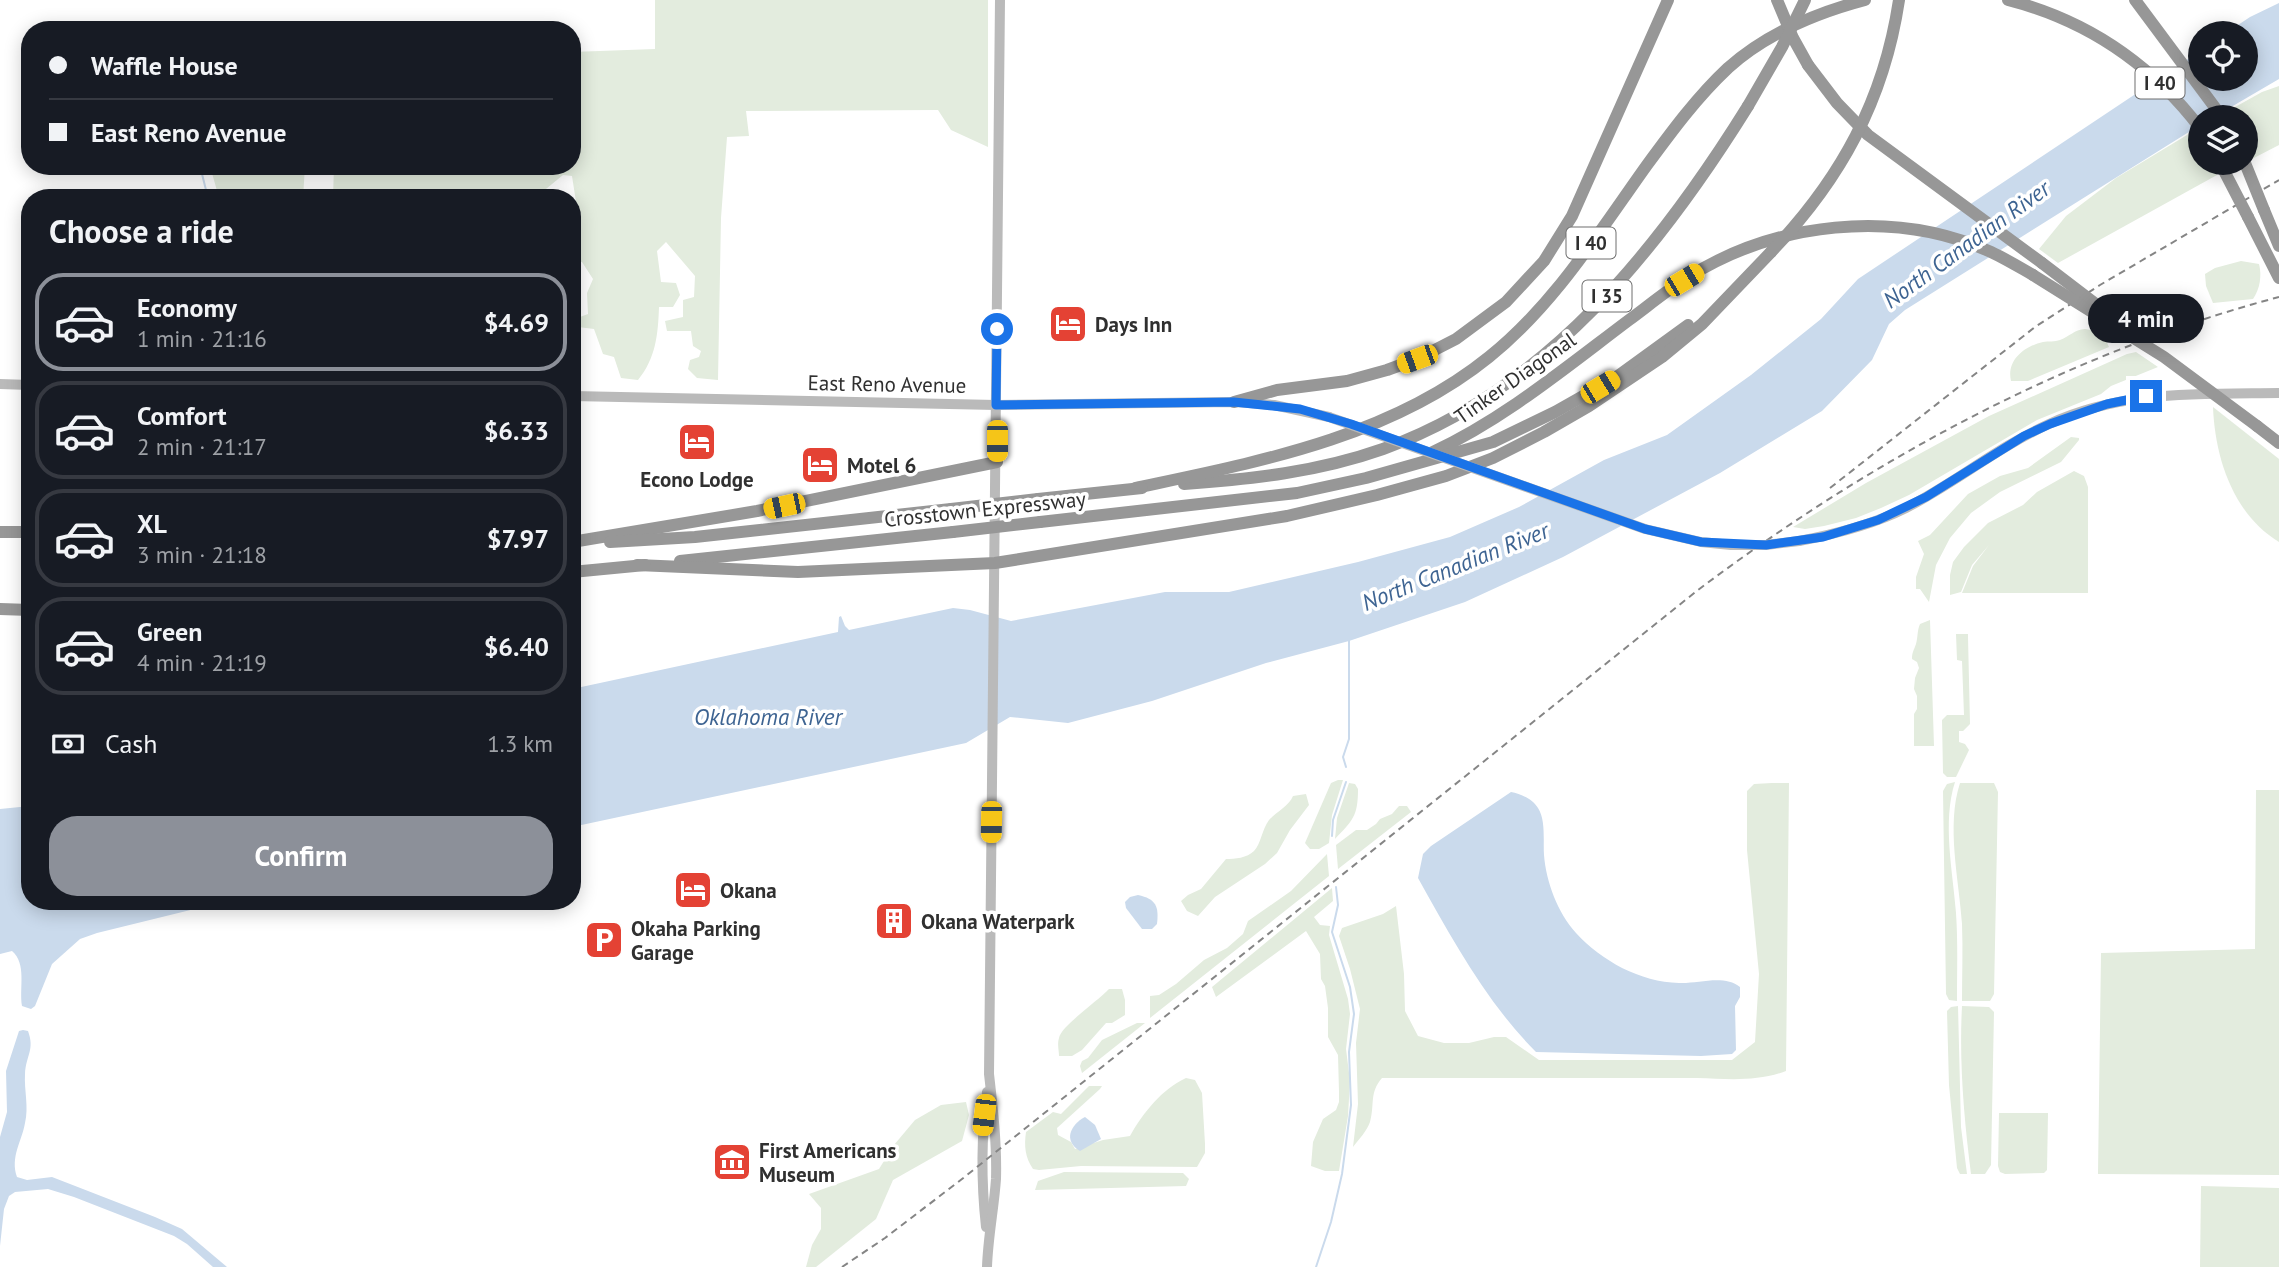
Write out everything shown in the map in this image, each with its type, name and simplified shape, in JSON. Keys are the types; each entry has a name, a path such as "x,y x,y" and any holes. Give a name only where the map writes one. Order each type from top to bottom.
{"highway":[{"path":"1234,402 1277,390 1347,381 1417,359 1456,340 1506,302 1544,261 1572,216 1668,0"},
{"path":"1777,0 1808,65 1825,89 1855,122 1895,157 2042,263 2164,357"},
{"name":"I 35","path":"1135,488 1281,476 1384,449 1417,435 1476,403 1541,359 1600,304 1676,214 1748,107 1805,0"},
{"name":"Tinker Diagonal","path":"1135,488 1250,464 1344,435 1415,405 1464,375 1511,338 1554,293 1677,123 1730,67 1769,39 1805,20 1865,0"},
{"path":"637,565 798,572 995,563 1287,516 1446,476 1493,458 1544,432 1587,401 1662,357 1703,324 1771,252 1819,197 1855,139 1880,80 1899,0"},
{"name":"I 40","path":"2008,0 2059,16 2113,44 2164,86 2188,114"},
{"path":"2139,5 2213,105"},
{"path":"2226,175 2279,278"},
{"path":"2250,175 2279,246"},
{"name":"Tinker Diagonal","path":"1399,468 1463,438 1502,415 1662,295 1707,265 1758,243 1797,233 1866,226 1902,228 1944,236 1990,251 2164,357 2279,443"},
{"path":"1399,468 1493,442 1587,401"},
{"path":"581,540 757,511 997,462"},
{"name":"Crosstown Expressway","path":"581,571 1278,496 1332,486 1399,468"},
{"name":"Crosstown Expressway","path":"581,542 695,537 1135,488"},
{"path":"0,531 21,532"},
{"path":"0,610 21,610"}],"main road":[{"path":"987,1267 996,1181 989,1074 1000,0"},
{"path":"0,384 21,385"},
{"name":"East Reno Avenue","path":"581,396 996,405 1234,402 1274,405 1329,416 1645,529 1701,542 1766,545 1799,541 1856,528 1904,509 2024,436 2089,409 2163,394 2279,393"}],"shaded area":[{"path":"655,0 988,0 988,147 951,130 938,110 746,111 749,136 727,137 721,218 718,380 697,378 688,369 690,360 699,357 701,351 693,346 691,331 667,331 665,321 683,317 683,300 694,297 695,276 666,242 657,251 661,282 676,283 680,295 673,307 659,307 655,345 644,372 638,380 621,378 614,357 603,354 594,329 581,327 581,317 588,314 587,293 593,279 581,262 581,189 574,189 572,176 563,175 581,175 581,52 655,49"},
{"path":"2279,86 2279,145 2258,156 2258,105 2239,105"},
{"path":"2188,134 2188,175 2217,175 2058,263 2039,249 2066,216 2116,178"},
{"path":"213,175 304,175 304,189 216,189"},
{"path":"334,175 563,175 546,189 333,189"},
{"path":"2241,261 2259,264 2260,282 2253,299 2213,303 2206,286 2205,274 2215,268"},
{"path":"2085,329 2100,334 2109,347 2028,381 2011,381 2011,367 2018,355 2030,347 2060,340"},
{"path":"2136,352 2158,367 2037,420 1909,495 1881,508 1824,526 1805,529 1793,527 1866,483 1989,416"},
{"path":"2213,407 2279,459 2279,542 2263,530 2238,500 2223,465"},
{"path":"2071,437 2079,440 2061,462 2000,492 1971,513 1950,538 1936,565 1929,602 1920,589 1916,589 1916,577 1924,554 1918,541 1930,535 1968,494 2000,476 2028,468"},
{"path":"2074,471 2084,476 2088,487 2088,593 1962,593 1973,566 1989,545 1972,565 1961,592 1950,595 1953,562 1988,523 2023,505 2037,492"},
{"path":"1930,620 1934,746 1914,746 1917,696 1914,689 1919,668 1912,655 1920,624"},
{"path":"1956,634 1968,634 1970,724 1963,731 1959,731 1959,742 1965,744 1969,750 1956,777 1947,777 1943,773 1942,720 1947,715 1964,715 1962,661 1957,660"},
{"path":"1343,780 1332,815 1329,843 1319,849 1310,849 1305,843 1331,783"},
{"path":"1955,782 1951,797 1949,830 1957,924 1957,1001 1949,1000 1946,994 1943,791 1947,784"},
{"path":"1349,783 1355,784 1358,789 1357,806 1350,822 1335,839 1337,818"},
{"path":"1789,783 1786,1071 1742,1079 1382,1078 1374,1094 1369,1125 1353,1147 1358,1104 1356,1043 1360,1009 1339,936 1342,928 1383,914 1396,906 1404,974 1405,1011 1418,1036 1444,1043 1469,1043 1506,1037 1539,1060 1732,1060 1755,1042 1759,974 1747,850 1747,791 1754,784"},
{"path":"1960,783 1994,783 1998,792 1994,994 1990,1001 1962,1001 1962,924 1954,835"},
{"path":"2256,790 2279,790 2279,1175 2098,1174 2101,953 2255,949"},
{"path":"1306,794 1309,805 1277,853 1215,897 1198,916 1187,911 1181,901 1201,889 1226,859 1244,857 1254,851 1269,820 1289,803 1293,796"},
{"path":"1399,806 1407,806 1411,812 1338,869 1336,845 1356,830 1367,830 1380,819 1392,814"},
{"path":"1327,854 1329,876 1150,1018 1150,996 1159,995 1204,960 1227,948 1243,934 1248,921 1291,891"},
{"path":"1332,888 1333,901 1314,917 1320,925 1330,926 1329,935 1348,999 1350,1014 1346,1049 1350,1081 1348,1116 1339,1171 1325,1171 1311,1166 1313,1142 1323,1119 1336,1110 1339,1102 1338,1055 1328,1037 1328,1008 1325,986 1321,979 1320,954 1306,931 1216,997 1212,987"},
{"path":"1109,989 1122,989 1125,1015 1112,1023 1106,1023 1082,1050 1072,1056 1059,1056 1058,1042 1061,1033"},
{"path":"1958,1006 1961,1127 1967,1174 1960,1174 1957,1168 1949,1085 1947,1011"},
{"path":"1962,1006 1989,1007 1994,1012 1991,1165 1985,1174 1971,1174 1963,1090"},
{"path":"1137,1023 1145,1023 1082,1073 1082,1061 1088,1058 1102,1040"},
{"path":"1186,1078 1195,1080 1202,1093 1205,1153 1197,1167 1081,1166 1039,1170 1030,1165 1026,1151 1026,1132 1053,1112 1061,1114 1089,1086 1102,1086 1057,1128 1058,1135 1071,1142 1075,1149 1103,1140 1130,1136 1154,1102 1169,1088"},
{"path":"966,1102 969,1115 962,1141 893,1180 876,1219 816,1267 806,1267 812,1245 821,1229 821,1208 809,1194 879,1169 894,1145 915,1120 941,1105"},
{"path":"1999,1113 2048,1113 2047,1170 2044,1173 2000,1172"},
{"path":"1064,1172 1183,1173 1189,1179 1186,1186 1035,1190 1038,1181"},
{"path":"2201,1186 2279,1188 2279,1267 2200,1267"}],"water":[{"name":"Oklahoma River","path":"2279,3 2279,79 2235,105 2188,105 2188,133 1905,310 1889,324 1872,360 1822,411 1720,473 1563,557 1465,602 1349,641 1266,663 1152,701 1068,723 1010,717 966,743 581,825 581,687 838,632 841,616 849,630 953,608 1011,621 1165,592 1229,592 1450,537 1519,507 1604,460 1667,435 1751,375 1821,319 1858,279 2188,59 2188,91 2258,91 2258,21 2244,21"},
{"path":"1511,792 1530,800 1541,813 1545,865 1550,886 1558,907 1586,943 1610,961 1650,979 1679,983 1719,980 1740,987 1740,997 1735,1006 1736,1050 1732,1054 1701,1056 1536,1052 1518,1033 1471,970 1418,878 1423,854 1431,846"},
{"path":"21,807 21,910 190,910 80,939 52,964 35,1006 31,1009 22,1006 22,976 17,956 12,951 0,954 0,809"},
{"path":"1138,895 1152,901 1157,908 1157,924 1152,929 1142,929 1126,908 1125,902"},
{"path":"19,1031 28,1031 31,1043 25,1074 26,1117 15,1163 17,1177 27,1180 52,1177 155,1217 182,1229 227,1267 213,1267 174,1236 48,1189 15,1192 9,1196 4,1209 0,1246 0,1137 7,1112 6,1071"},
{"path":"1085,1117 1095,1125 1101,1139 1080,1151 1072,1143 1070,1133"}],"waterway":[{"path":"202,175 206,189"},
{"path":"1346,767 1343,757 1349,739 1349,640"},
{"path":"1332,836 1333,820 1346,782"},
{"path":"1316,1267 1331,1222 1342,1174 1351,1105 1349,1052 1354,1014 1350,987 1332,932 1338,905 1336,887"}],"railway":[{"path":"1830,488 2035,327 2100,285 2279,180"},
{"path":"842,1267 962,1179 1698,590 1764,542 1903,454 2048,380 2201,320 2279,297"}],"place":[{"name":"Days Inn","path":"1068,324"},
{"name":"Econo Lodge","path":"697,442"},
{"name":"Motel 6","path":"820,465"},
{"name":"Okana","path":"693,890"},
{"name":"Okana Waterpark","path":"894,921"},
{"name":"Okaha Parking Garage","path":"604,940"},
{"name":"First Americans Museum","path":"732,1162"}],"route":[{"path":"997,329 996,405 1234,402 1300,409 1329,416 1645,529 1673,537 1731,545 1799,541 1856,528 1904,509 2024,436 2050,424 2107,404 2146,396"}],"water label":[{"name":"North Canadian River","path":"1966,244"},
{"name":"North Canadian River","path":"1455,566"}]}
